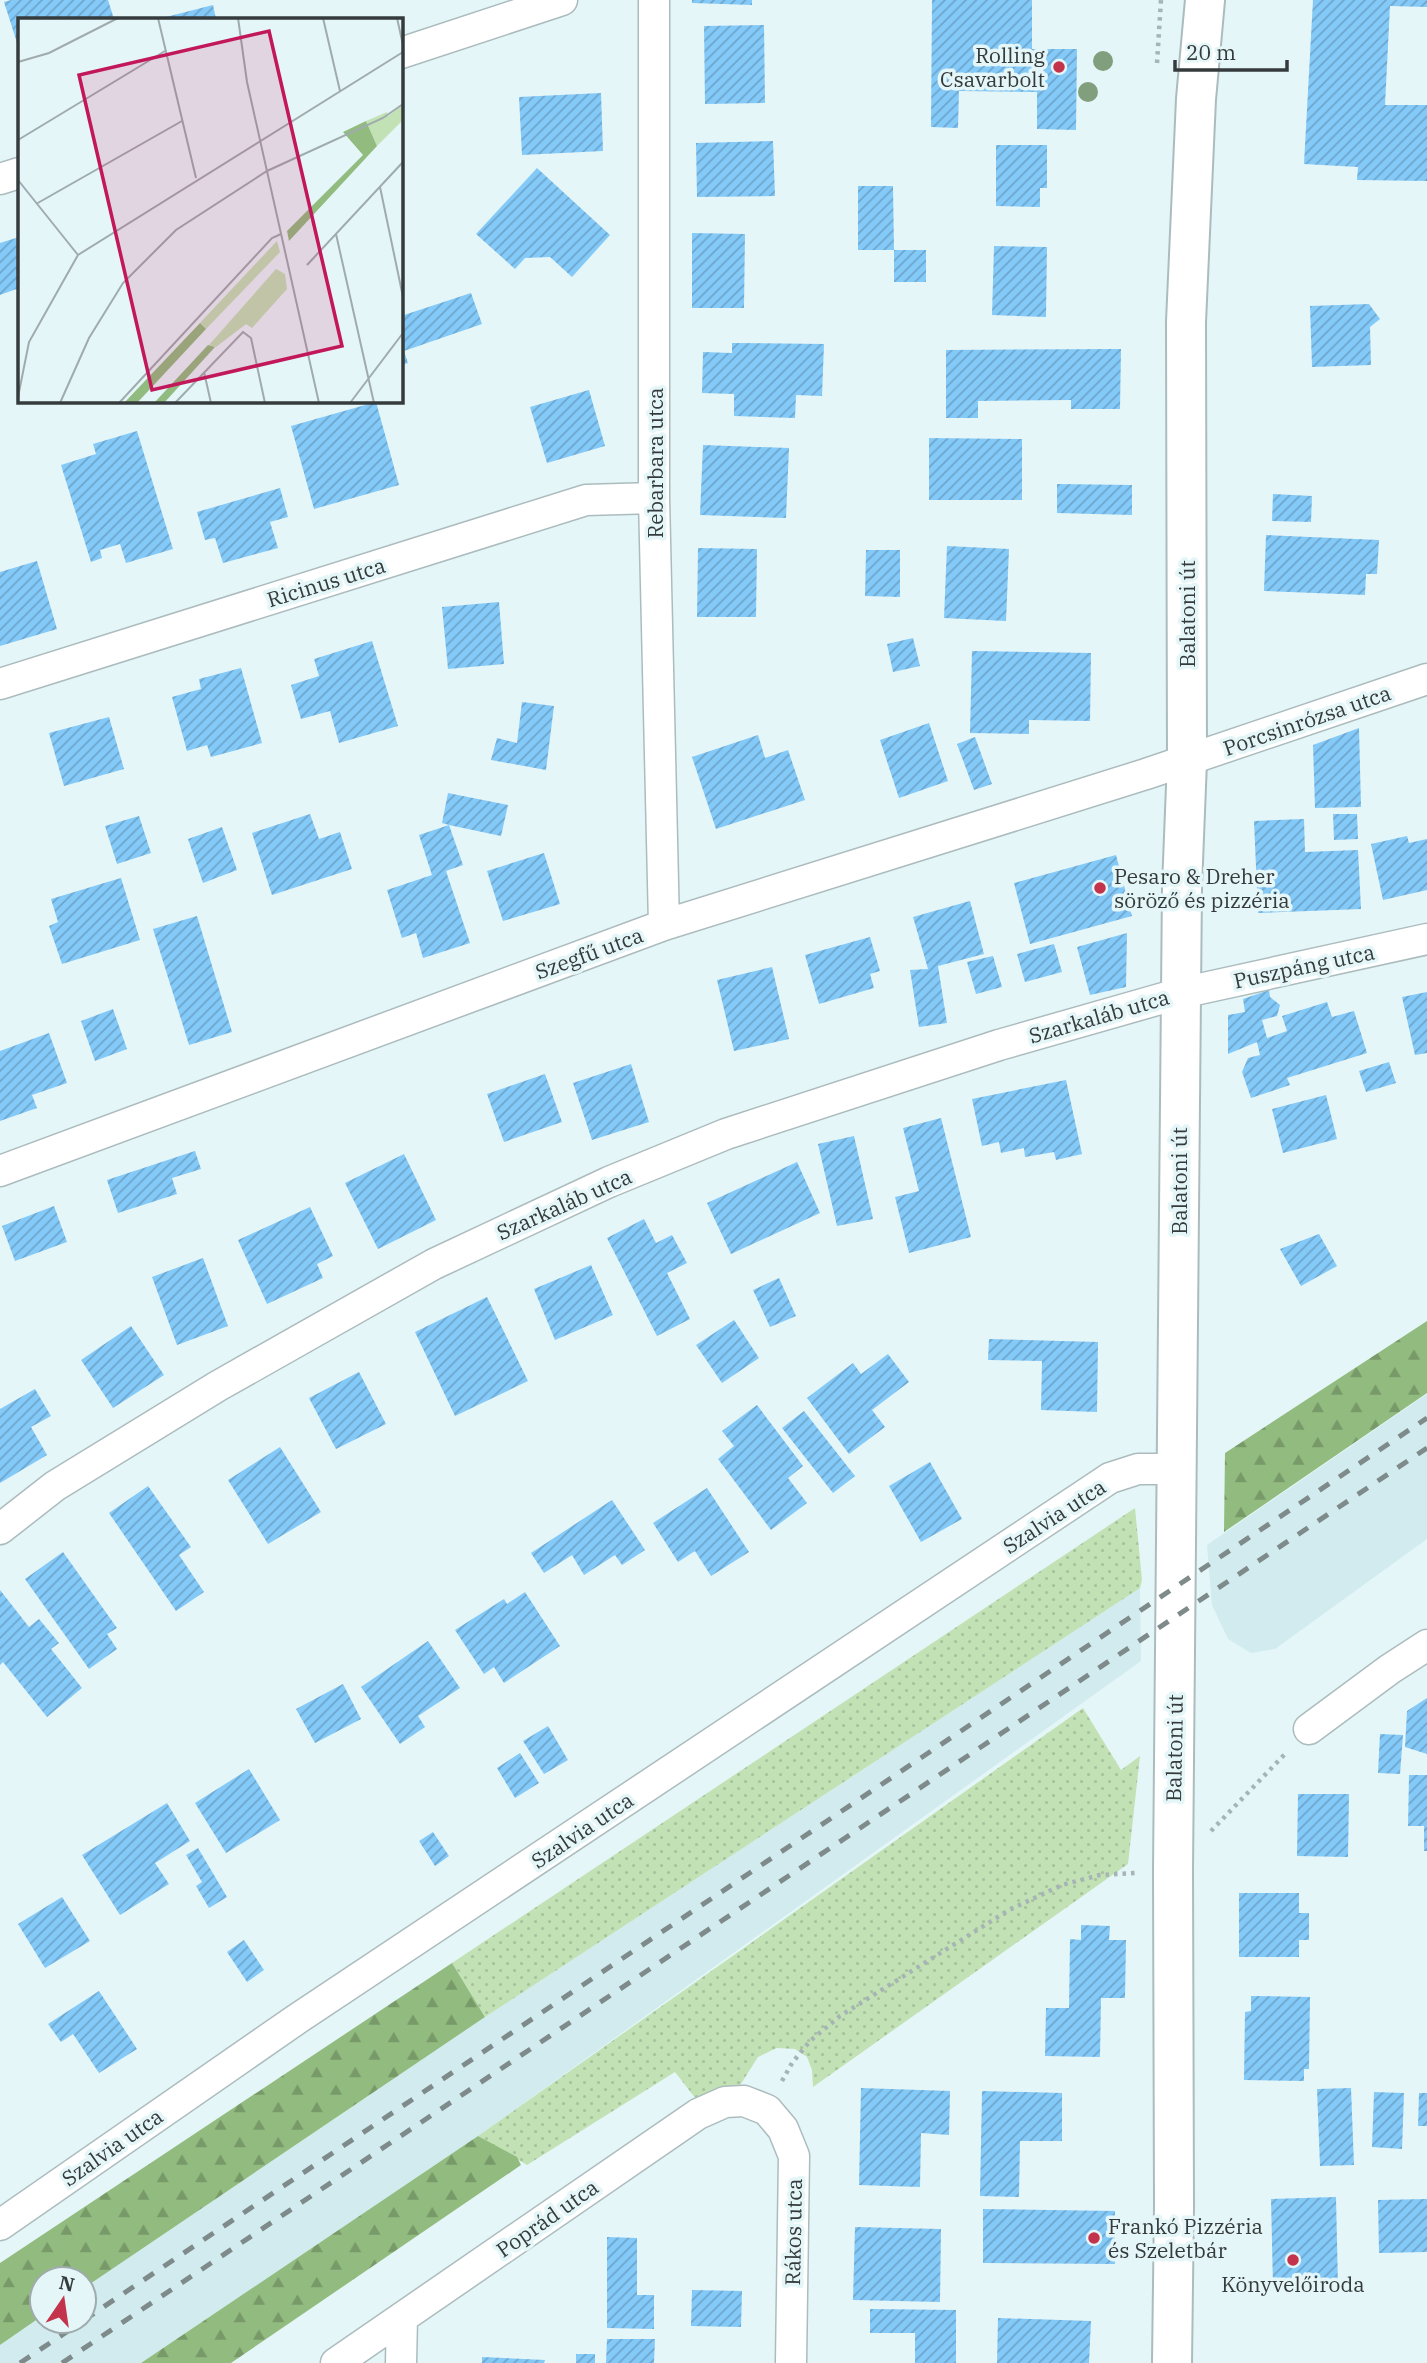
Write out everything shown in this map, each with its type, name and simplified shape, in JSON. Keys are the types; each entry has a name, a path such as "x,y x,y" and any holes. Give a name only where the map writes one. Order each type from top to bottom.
{"main road":[{"name":"Balatoni út","path":"1172,2363 1173,1871 1181,993 1187,761 1186,322 1196,99 1205,0"}],"street":[{"path":"402,53 562,0"},
{"name":"Rebarbara utca","path":"654,0 654,498 664,925"},
{"path":"0,179 18,173"},
{"name":"Ricinus utca","path":"0,684 586,500 654,498"},
{"name":"Porcsinrózsa utca","path":"1187,761 1427,679"},
{"name":"Szegfű utca","path":"0,1171 664,925 1187,761"},
{"name":"Puszpáng utca","path":"1181,993 1427,939"},
{"name":"Szarkaláb utca","path":"0,1529 55,1486 218,1385 434,1264 609,1182 739,1130 999,1045 1181,993"},
{"name":"Szalvia utca","path":"0,2225 297,2019 1110,1478 1138,1469 1177,1469"},
{"path":"1309,1729 1427,1645"},
{"name":"Poprád utca","path":"336,2363 698,2114 725,2102 744,2102 767,2110"},
{"name":"Rákos utca","path":"767,2110 783,2129 794,2155 791,2363"},
{"path":"401,2363 402,2318"}],"path":[{"path":"767,2110 792,2063 810,2041 841,2016 1009,1910"}],"shaded area":[{"path":"1427,1394 1427,1539 1275,1649 1251,1653 1228,1639 1212,1605 1207,1545"},
{"path":"1140,1588 1141,1661 478,2136 141,2363 0,2363 0,2345 28,2326 28,2335 98,2335 98,2279 485,2017"}],"green space":[{"path":"1427,1321 1427,1393 1224,1532 1225,1453"},
{"path":"1135,1508 1142,1580 1140,1588 485,2017 452,1963"},
{"path":"1083,1708 1121,1770 1140,1756 1128,1864 813,2087 812,2070 807,2057 795,2049 777,2048 758,2057 737,2090 699,2103 675,2072 527,2165 478,2136"},
{"path":"452,1963 485,2017 98,2279 98,2265 28,2265 28,2326 0,2345 0,2263"},
{"path":"478,2136 517,2157 521,2165 231,2363 141,2363"}],"building":[{"path":"108,0 114,18 18,18 18,46 4,2"},
{"path":"692,0 752,0 752,5 692,3"},
{"path":"932,0 1032,0 1032,49 1077,49 1076,130 1037,129 1037,92 959,91 958,128 931,127"},
{"path":"1313,0 1427,0 1427,7 1390,6 1385,105 1427,105 1427,181 1357,180 1358,167 1304,164"},
{"path":"213,5 216,18 162,18"},
{"path":"764,25 765,103 705,104 704,26"},
{"path":"601,93 603,151 522,155 519,97"},
{"path":"773,141 775,196 697,197 696,143"},
{"path":"996,145 1047,145 1047,188 1040,188 1040,207 996,206"},
{"path":"537,168 610,235 572,277 550,257 525,258 515,269 476,234"},
{"path":"858,186 893,186 894,250 858,250"},
{"path":"692,233 745,234 744,308 692,308"},
{"path":"18,237 18,288 0,295 0,243"},
{"path":"994,246 1047,247 1046,317 992,315"},
{"path":"894,250 926,250 926,282 894,282"},
{"path":"471,293 482,324 404,351 408,363 402,365 402,316"},
{"path":"1369,304 1380,319 1370,327 1371,365 1312,367 1310,306"},
{"path":"732,343 824,344 822,396 796,395 795,418 734,416 734,394 702,393 703,352 732,353"},
{"path":"1121,349 1120,409 1071,409 1071,400 978,401 978,418 946,418 946,350"},
{"path":"589,390 605,446 547,463 530,407"},
{"path":"376,402 399,485 314,509 291,426"},
{"path":"137,431 173,549 126,563 120,544 100,550 102,558 91,562 61,465 96,454 93,444"},
{"path":"929,438 1022,439 1022,500 929,500"},
{"path":"703,445 789,448 786,518 700,515"},
{"path":"1057,484 1132,485 1132,515 1057,513"},
{"path":"280,488 288,517 270,522 278,548 223,563 215,538 205,540 197,512"},
{"path":"1273,494 1312,496 1311,522 1272,521"},
{"path":"1266,535 1379,540 1377,574 1366,574 1365,595 1264,591"},
{"path":"947,546 1009,549 1006,621 944,618"},
{"path":"698,548 757,549 756,617 697,617"},
{"path":"866,550 900,550 900,597 865,596"},
{"path":"37,561 57,629 0,646 0,572"},
{"path":"499,602 504,664 448,669 442,607"},
{"path":"913,638 920,666 893,672 887,644"},
{"path":"372,641 398,726 339,743 330,711 301,719 291,685 319,676 314,659"},
{"path":"972,651 1091,653 1090,721 1029,720 1029,734 970,733"},
{"path":"241,668 262,743 211,757 207,745 187,751 172,697 201,689 199,679"},
{"path":"522,702 554,706 546,770 491,760 497,738 517,743"},
{"path":"109,717 124,769 64,786 49,733"},
{"path":"929,723 948,781 899,798 880,740"},
{"path":"1359,728 1361,807 1315,808 1313,745"},
{"path":"758,735 765,758 788,750 805,800 716,829 692,757"},
{"path":"975,737 992,784 974,790 957,744"},
{"path":"448,793 508,805 501,836 442,823"},
{"path":"310,814 319,839 340,832 352,869 272,895 252,833"},
{"path":"1333,814 1357,814 1358,839 1334,840"},
{"path":"139,816 151,853 117,864 105,826"},
{"path":"1304,819 1305,852 1358,850 1361,909 1258,913 1254,821"},
{"path":"449,825 463,865 446,871 470,943 423,958 416,933 402,938 387,890 432,875 419,835"},
{"path":"222,827 237,870 203,883 188,839"},
{"path":"1407,836 1409,843 1427,839 1427,890 1383,900 1371,844"},
{"path":"544,853 560,904 503,921 487,871"},
{"path":"1116,855 1132,916 1030,944 1014,883"},
{"path":"121,878 140,940 62,964 49,926 58,922 51,899"},
{"path":"970,901 984,954 938,966 947,1023 919,1027 910,970 928,969 913,917"},
{"path":"197,916 232,1032 189,1045 153,929"},
{"path":"1127,933 1126,987 1090,995 1077,947"},
{"path":"870,937 880,971 870,974 874,988 819,1004 805,955"},
{"path":"1054,944 1062,972 1025,982 1017,954"},
{"path":"993,956 1002,987 976,994 967,962"},
{"path":"772,967 789,1039 734,1051 717,980"},
{"path":"1269,990 1270,997 1280,1005 1277,1016 1262,1020 1267,1038 1287,1031 1282,1016 1327,1002 1332,1017 1354,1011 1367,1053 1287,1078 1290,1085 1251,1098 1242,1072 1248,1058 1260,1055 1257,1042 1228,1054 1228,1015 1245,1012 1243,999"},
{"path":"1427,992 1427,1053 1415,1055 1402,997"},
{"path":"113,1009 127,1049 95,1061 81,1021"},
{"path":"49,1033 67,1083 32,1095 37,1108 0,1121 0,1051"},
{"path":"1389,1062 1396,1083 1366,1092 1359,1071"},
{"path":"631,1064 649,1122 592,1140 573,1083"},
{"path":"545,1074 562,1122 504,1142 487,1094"},
{"path":"1066,1080 1082,1154 1056,1160 1054,1152 1025,1157 1024,1148 1001,1153 999,1142 982,1146 972,1099"},
{"path":"1326,1095 1337,1139 1283,1153 1272,1109"},
{"path":"941,1118 971,1237 909,1253 895,1197 919,1191 903,1128"},
{"path":"854,1136 873,1219 837,1226 818,1144"},
{"path":"195,1151 201,1169 172,1178 177,1194 118,1213 107,1180"},
{"path":"404,1154 436,1220 378,1249 345,1183"},
{"path":"797,1162 820,1213 731,1254 707,1203"},
{"path":"54,1206 67,1242 15,1261 2,1226"},
{"path":"310,1207 333,1256 317,1264 323,1278 267,1304 238,1240"},
{"path":"644,1219 656,1243 672,1235 687,1263 667,1273 690,1319 657,1336 607,1238"},
{"path":"1319,1234 1337,1266 1301,1286 1280,1249"},
{"path":"203,1258 228,1326 177,1345 152,1277"},
{"path":"591,1265 613,1315 555,1340 534,1289"},
{"path":"779,1278 796,1316 770,1327 753,1290"},
{"path":"487,1297 528,1381 455,1416 415,1332"},
{"path":"734,1320 759,1358 722,1383 696,1345"},
{"path":"131,1326 164,1375 113,1408 81,1360"},
{"path":"989,1339 1098,1342 1097,1412 1041,1410 1042,1361 988,1360"},
{"path":"888,1354 909,1382 872,1410 885,1427 849,1454 807,1398 853,1363 861,1374"},
{"path":"359,1372 386,1424 336,1449 309,1398"},
{"path":"35,1389 51,1416 31,1427 47,1455 0,1483 0,1409"},
{"path":"757,1405 803,1466 788,1478 807,1503 771,1530 718,1459 734,1446 722,1431"},
{"path":"804,1411 855,1476 833,1493 782,1428"},
{"path":"280,1447 321,1512 268,1544 228,1480"},
{"path":"930,1462 962,1519 921,1542 889,1486"},
{"path":"148,1486 191,1547 179,1555 204,1592 176,1611 109,1513"},
{"path":"707,1488 749,1552 711,1576 695,1551 678,1562 653,1523"},
{"path":"612,1500 645,1550 622,1565 615,1555 584,1575 572,1555 544,1573 531,1553"},
{"path":"63,1552 117,1628 107,1634 117,1649 89,1669 25,1579"},
{"path":"0,1590 29,1627 39,1619 59,1643 51,1649 82,1688 47,1717 3,1662 0,1665"},
{"path":"525,1592 560,1646 504,1683 494,1667 484,1674 455,1630 504,1599 507,1604"},
{"path":"428,1641 460,1688 418,1716 425,1727 400,1744 361,1687"},
{"path":"343,1684 361,1719 315,1743 296,1709"},
{"path":"1427,1698 1427,1754 1405,1747 1407,1711"},
{"path":"548,1726 568,1760 544,1774 523,1741"},
{"path":"1380,1734 1403,1735 1400,1774 1378,1773"},
{"path":"520,1753 539,1783 515,1798 497,1768"},
{"path":"249,1769 280,1820 226,1853 195,1803"},
{"path":"1409,1775 1427,1775 1427,1851 1424,1851 1424,1826 1408,1826"},
{"path":"1298,1794 1349,1794 1348,1857 1297,1856"},
{"path":"167,1803 190,1841 155,1863 169,1884 120,1915 82,1855"},
{"path":"433,1832 449,1856 435,1866 419,1841"},
{"path":"198,1848 227,1897 209,1908 196,1886 202,1882 186,1855"},
{"path":"1239,1893 1299,1893 1299,1913 1309,1913 1309,1940 1299,1940 1299,1957 1239,1957"},
{"path":"62,1897 90,1941 45,1968 18,1924"},
{"path":"1081,1925 1110,1926 1109,1940 1126,1940 1125,1998 1101,1998 1100,2057 1045,2056 1046,2008 1069,2008 1070,1939 1081,1940"},
{"path":"244,1940 264,1970 247,1982 227,1952"},
{"path":"99,1991 137,2049 99,2073 73,2034 61,2042 48,2024"},
{"path":"1251,1996 1310,1997 1309,2069 1304,2069 1304,2081 1244,2080 1245,2012 1251,2011"},
{"path":"861,2088 950,2091 949,2135 921,2133 920,2187 859,2185"},
{"path":"1351,2088 1354,2165 1320,2166 1317,2089"},
{"path":"982,2091 1062,2093 1062,2141 1020,2141 1019,2197 980,2196"},
{"path":"1374,2092 1404,2093 1402,2149 1372,2147"},
{"path":"1419,2093 1427,2093 1427,2126 1418,2126"},
{"path":"1336,2197 1338,2286 1273,2287 1271,2199"},
{"path":"1427,2199 1427,2252 1379,2253 1378,2200"},
{"path":"983,2209 1115,2211 1115,2264 983,2263"},
{"path":"855,2227 941,2229 940,2302 853,2300"},
{"path":"607,2237 637,2238 637,2295 654,2295 654,2329 607,2328"},
{"path":"692,2290 742,2291 741,2327 691,2326"},
{"path":"870,2309 956,2310 956,2363 915,2363 915,2333 870,2333"},
{"path":"998,2318 1091,2321 1089,2363 997,2363"},
{"path":"607,2339 655,2339 654,2363 606,2363"},
{"path":"576,2354 595,2354 595,2363 576,2363"},
{"path":"482,2357 545,2360 544,2363 482,2363"}],"railway":[{"path":"98,2311 1427,1418"},
{"path":"62,2363 1427,1448"},
{"path":"20,2363 62,2335"}],"place":[{"name":"Rolling Csavarbolt","path":"1059,67"},
{"name":"Pesaro & Dreher söröző és pizzéria","path":"1100,888"},
{"name":"Frankó Pizzéria és Szeletbár","path":"1094,2238"},
{"name":"Könyvelőiroda","path":"1293,2260"}]}
